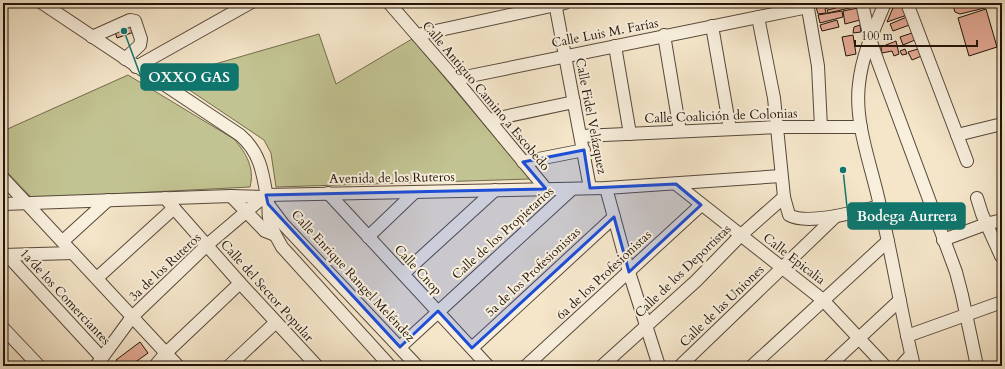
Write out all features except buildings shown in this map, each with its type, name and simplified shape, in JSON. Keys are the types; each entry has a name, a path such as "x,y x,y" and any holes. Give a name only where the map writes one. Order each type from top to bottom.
{"street":[{"name":"Calle Enrique Rangel Meléndez","path":"42,3 240,135 249,144 259,159 269,218 275,235 282,247 384,364"},
{"path":"136,67 250,3"},
{"name":"Calle Antiguo Camino a Escobedo","path":"389,3 455,79 546,189"},
{"path":"862,3 870,39 912,159 956,272 967,315 977,366"},
{"path":"885,3 870,39 859,84 858,102 861,127 888,241 913,360 901,366"},
{"path":"907,3 967,161"},
{"path":"416,35 559,4"},
{"name":"Calle Fidel Velázquez","path":"559,4 565,55 582,136 590,188"},
{"path":"808,5 818,66 821,127"},
{"name":"Calle Luis M. Farías","path":"455,79 565,55 758,17 808,5"},
{"path":"758,17 778,127 781,176 788,212 793,217 812,218 836,216 880,206"},
{"path":"92,36 130,20 135,21 141,39 140,45 125,59"},
{"path":"712,26 730,129"},
{"path":"664,35 680,131"},
{"path":"615,46 630,134"},
{"path":"489,120 574,102"},
{"path":"957,135 1002,124"},
{"name":"Calle Coalición de Colonias","path":"582,136 778,127 861,127"},
{"path":"523,162 584,150"},
{"name":"Avenida de los Ruteros","path":"3,204 231,196 266,199 328,193 606,188 781,176"},
{"path":"3,178 28,203 178,366"},
{"name":"Calle Epicalia","path":"676,184 823,300 860,337 885,366"},
{"path":"606,188 629,272 659,366"},
{"name":"Calle de los Propietarios","path":"400,347 572,189"},
{"path":"403,274 495,190"},
{"path":"368,237 415,192"},
{"name":"Calle Cnop","path":"328,193 488,366"},
{"path":"231,196 265,231 275,235"},
{"name":"Calle de los Deportistas","path":"602,366 696,280 740,236 784,197"},
{"name":"Calle del Sector Popular","path":"165,198 276,322 310,364"},
{"path":"977,198 986,224 1001,256"},
{"name":"Calle Enrique Rangel Meléndez","path":"266,199 295,236 417,366"},
{"name":"3a de los Ruteros","path":"99,362 132,317 207,246 246,212 266,199"},
{"path":"63,241 108,200"},
{"name":"6a de los Profesionistas","path":"526,366 701,205"},
{"path":"97,278 174,208"},
{"name":"Calle de las Uniones","path":"680,366 836,216"},
{"name":"5a de los Profesionistas","path":"472,348 614,217"},
{"path":"943,240 986,224 1002,220"},
{"path":"282,247 286,239 295,236"},
{"path":"752,366 888,241"},
{"path":"5,255 74,253"},
{"name":"1a de los Comerciantes","path":"5,255 99,362"},
{"path":"155,366 166,353 240,283"},
{"path":"828,366 900,300"},
{"path":"907,336 1002,302"},
{"path":"229,366 276,322"},
{"path":"3,328 39,366"}],"highlighted area":[{"path":"584,150 590,188 676,184 701,205 629,272 614,217 472,348 438,311 400,347 268,204 266,195 546,189 523,162"}],"green space":[{"path":"319,34 336,84 412,39 530,179 276,187 271,153 264,140 170,77"},
{"path":"128,75 234,139 246,155 250,167 250,187 32,198 3,168 3,131"}],"place":[{"name":"OXXO GAS","path":"124,31"},
{"name":"Bodega Aurrera","path":"843,170"}]}
